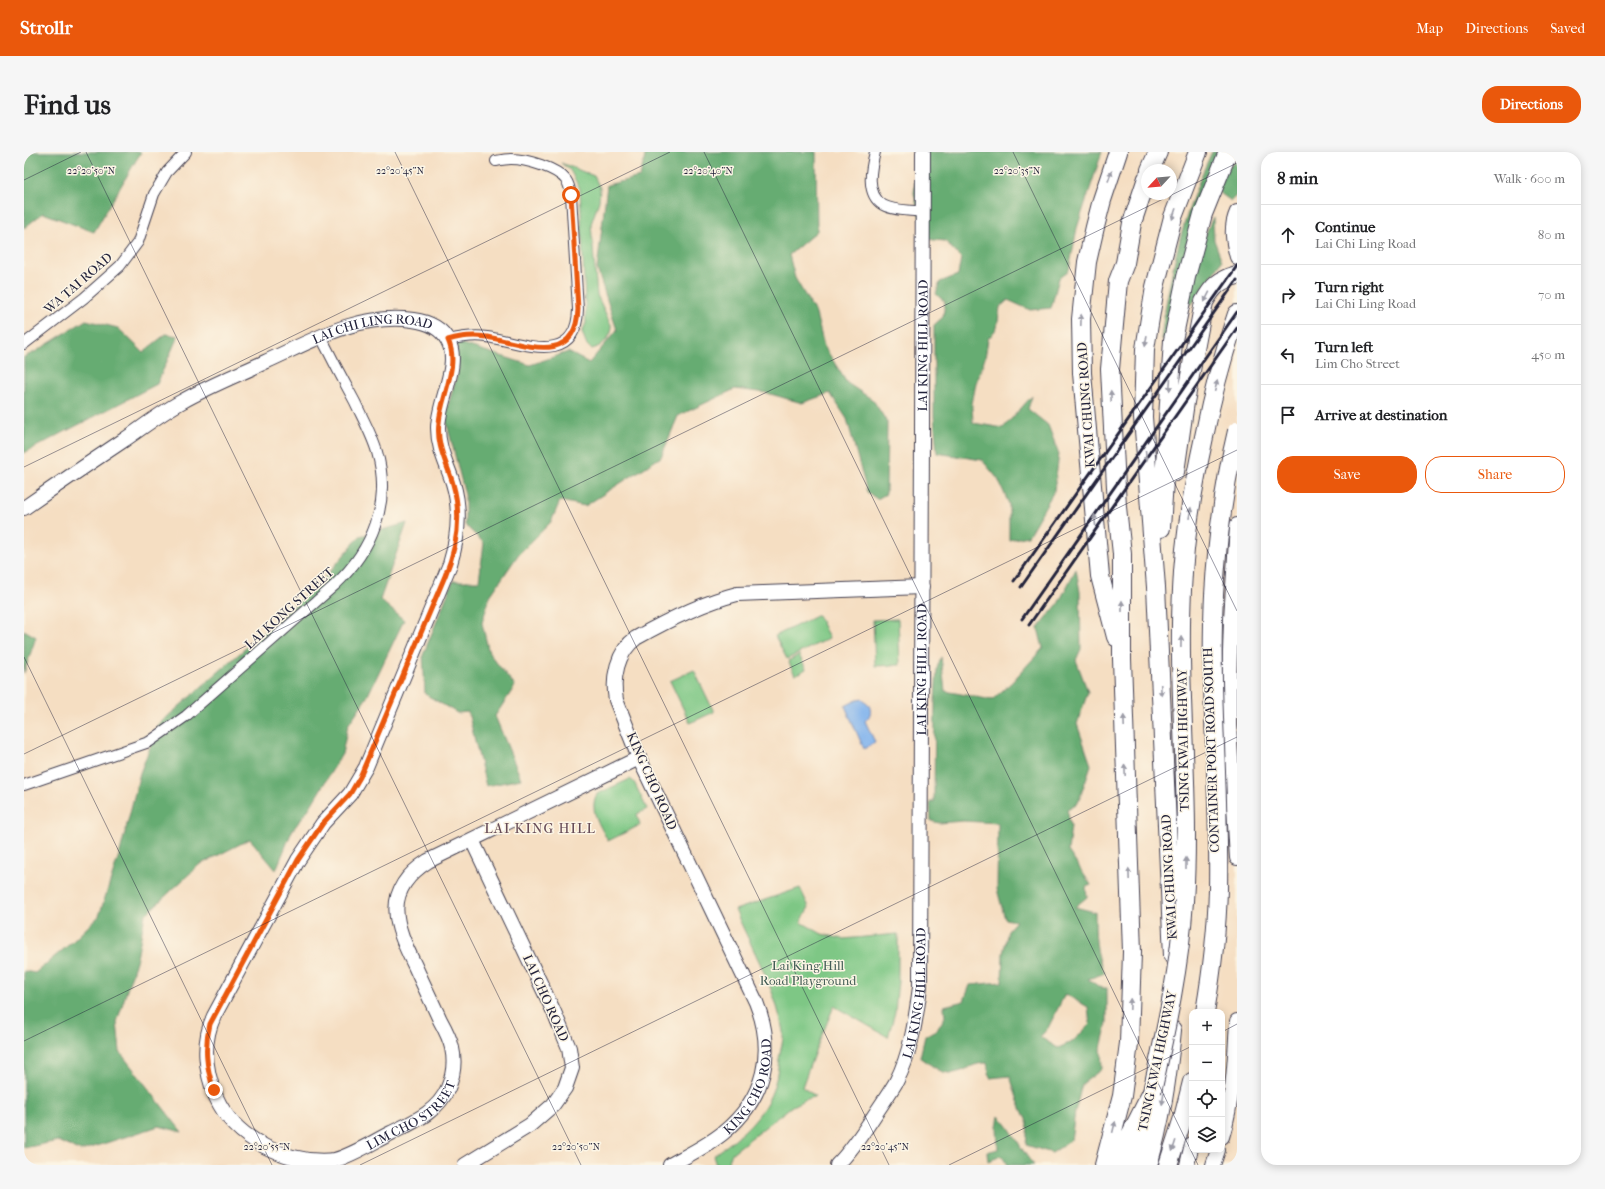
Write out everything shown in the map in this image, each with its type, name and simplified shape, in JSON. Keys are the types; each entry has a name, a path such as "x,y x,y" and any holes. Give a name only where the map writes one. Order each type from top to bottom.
{"highway":[{"name":"KWAI CHUNG ROAD","path":"1118,152 1094,227 1087,262 1081,319 1082,373 1100,576 1122,659"},
{"path":"1153,164 1158,152"},
{"name":"KWAI CHUNG ROAD","path":"1148,1165 1160,1120 1168,1068 1173,1012 1173,950 1156,587 1143,417 1145,349 1155,287 1173,218 1198,152"},
{"name":"KWAI CHUNG ROAD","path":"1156,587 1160,560 1173,340 1186,277 1203,214 1228,152"},
{"name":"KWAI CHUNG ROAD","path":"1104,1165 1122,1096 1129,1043 1132,952 1122,659 1122,554 1117,507 1110,369 1118,281 1125,263 1132,223 1141,196"},
{"path":"1160,560 1168,520 1185,402 1204,302 1211,289 1219,282 1237,275"},
{"name":"TSING KWAI HIGHWAY","path":"1132,1165 1142,1136 1163,1042 1181,941 1186,872 1181,661 1182,590 1187,530 1209,412 1219,371 1237,314"},
{"path":"1205,1009 1214,950 1218,888 1214,596 1219,536 1229,465 1237,431"},
{"path":"1115,1165 1152,1092"},
{"path":"1168,1165 1189,1094"}],"street":[{"name":"WA TAI ROAD","path":"24,344 84,298 120,266 138,242 154,194 167,172 186,152"},
{"path":"875,152 870,176 874,193 878,200 883,205 892,208 923,212"},
{"name":"LAI KING HILL ROAD","path":"837,1165 868,1126 896,1082 908,1050 918,1003 921,973 923,152"},
{"name":"LAI CHI LING ROAD","path":"24,508 182,401 321,337 359,322 378,319 397,319 427,323 440,330 448,340 465,336 480,336 534,348 549,348 560,344 569,337 577,321 578,309 571,195 568,184 561,175 550,169 516,159 496,161"},
{"path":"1237,212 1234,219 1232,238 1237,257"},
{"name":"LAI KONG STREET","path":"24,785 149,742 186,716 330,590 351,569 361,556 374,531 380,510 382,485 380,462 373,439 321,337"},
{"name":"LIM CHO STREET","path":"448,340 452,351 452,365 438,426 441,453 453,484 456,501 457,532 450,564 363,772 350,794 323,823 298,860 214,1016 207,1033 207,1064 217,1098 234,1124 258,1145 276,1155 294,1162 315,1164 335,1160 353,1153 417,1120 433,1109 444,1096 452,1074 453,1057 451,1043 400,935 396,909 403,885 413,872 428,861 639,758"},
{"name":"CONTAINER PORT ROAD SOUTH","path":"1208,1009 1216,901 1207,692 1208,635 1214,520 1227,455 1237,420"},
{"name":"CONTAINER PORT ROAD SOUTH","path":"1237,525 1231,619 1229,685 1229,725 1237,858"},
{"name":"KING CHO ROAD","path":"670,1165 722,1133 742,1114 760,1084 766,1062 766,1037 762,1016 756,1002 639,758 616,700 614,690 621,653 630,642 636,638 676,617 714,601 737,594 922,587"},
{"name":"LAI CHO ROAD","path":"465,1165 530,1125 553,1105 565,1088 572,1068 569,1048 554,1012 472,840"},
{"path":"1225,1127 1234,1067 1237,1020"},
{"path":"1187,1165 1190,1153"},
{"path":"1213,1165 1217,1153"}],"green space":[{"path":"24,152 141,152 94,232 43,213 24,228"},
{"path":"646,152 816,152 817,231 789,255 795,278 816,314 824,346 847,383 873,400 887,422 886,494 877,499 867,492 847,419 830,393 802,403 767,393 735,389 678,416 661,457 585,506 560,501 551,522 518,555 490,596 482,623 489,653 515,686 495,716 521,779 486,786 468,712 457,713 425,694 423,655 453,581 479,581 484,543 465,525 465,495 445,416 458,372 456,342 530,365 568,352 589,363 617,330 597,269 607,185 640,177"},
{"path":"919,152 1102,152 1077,228 1069,270 1059,278 1051,308 1030,310 1008,300 1000,307 997,328 988,339 985,358 976,383 972,404 973,423 1003,428 1032,396 1028,409 1048,425 1059,454 1054,491 1028,536 1009,540 1009,504 998,479 982,460 937,453 934,416 934,325 943,317 945,302 936,294 940,282 958,275 961,258 945,241 925,239 914,193"},
{"path":"1212,152 1222,152 1168,339 1161,339 1168,291 1179,243 1193,197"},
{"path":"1237,160 1237,195 1231,201 1209,185"},
{"path":"561,163 594,176 600,188 599,201 591,224 597,295 612,327 610,335 605,341 598,347 591,349 587,345 582,332 586,323 580,189 570,170"},
{"path":"1213,217 1214,240 1222,261 1192,304 1177,300"},
{"path":"86,320 118,328 143,352 166,334 178,336 157,384 24,453 24,357 35,352"},
{"path":"407,523 380,600 404,620 367,697 348,725 342,754 310,807 292,831 276,870 250,839 199,865 145,915 137,958 117,1022 120,1052 182,1132 159,1126 81,1151 58,1141 24,1148 24,971 35,973 71,943 99,916 120,852 140,773 159,724 321,582 360,536"},
{"path":"1076,569 1080,592 1081,649 1076,660 1088,692 1077,724 1091,765 1078,803 1067,809 1071,826 1068,851 1091,885 1086,887 1087,897 1075,907 1095,912 1097,951 1105,973 1088,979 1101,988 1107,988 1107,1023 1101,1048 1102,1069 1082,1084 1075,1112 1071,1140 1052,1153 1026,1145 1028,1124 1018,1101 1010,1076 990,1078 987,1063 976,1064 959,1072 947,1073 936,1069 920,1057 925,1036 937,1030 945,1017 944,1006 964,1001 970,985 1002,982 1003,954 1008,930 1016,921 1005,919 997,889 998,823 963,821 939,823 931,821 930,802 934,802 935,701 937,668 941,657 945,691 992,700 1012,682 1043,648 1038,628 1058,604","holes":["1065,994 1088,1007 1090,1024 1072,1042 1058,1048 1040,1037 1048,1028"]},
{"path":"818,615 829,638 787,659 775,636"},
{"path":"898,619 900,665 875,666 873,620"},
{"path":"24,630 36,637 24,673"},
{"path":"799,655 806,669 795,675 788,661"},
{"path":"694,670 714,712 690,723 670,681"},
{"path":"630,779 634,782 647,809 637,814 640,825 608,841 596,818 594,806 597,794"},
{"name":"Lai King Hill Road Playground","path":"800,888 809,907 801,922 822,934 843,939 898,934 898,980 895,1012 888,1037 834,1006 802,1087 815,1096 792,1106 732,1153 727,1165 716,1165 713,1156 750,1125 765,1106 771,1095 777,1074 783,1038 780,1016 775,1000 763,970 735,910"},
{"path":"999,1116 1009,1127 1034,1165 1007,1165 1002,1156 988,1161 987,1152 998,1149 997,1126"}],"water":[{"path":"863,699 870,707 869,716 865,721 875,742 864,749 845,706 857,700"}],"railway":[{"path":"1014,581 1237,266"},
{"path":"1021,587 1237,280"},
{"path":"1022,619 1237,312"},
{"path":"1029,625 1237,328"}],"district":[{"name":"LAI KING HILL","path":"540,828"}],"route":[{"path":"214,1090 210,1079 206,1054 207,1033 210,1024 307,845 323,823 350,794 366,767 450,564 457,532 456,501 453,484 441,453 438,434 439,419 452,365 452,351 448,340 465,336 480,336 534,348 549,348 560,344 569,337 577,321 578,309 571,195"}]}
